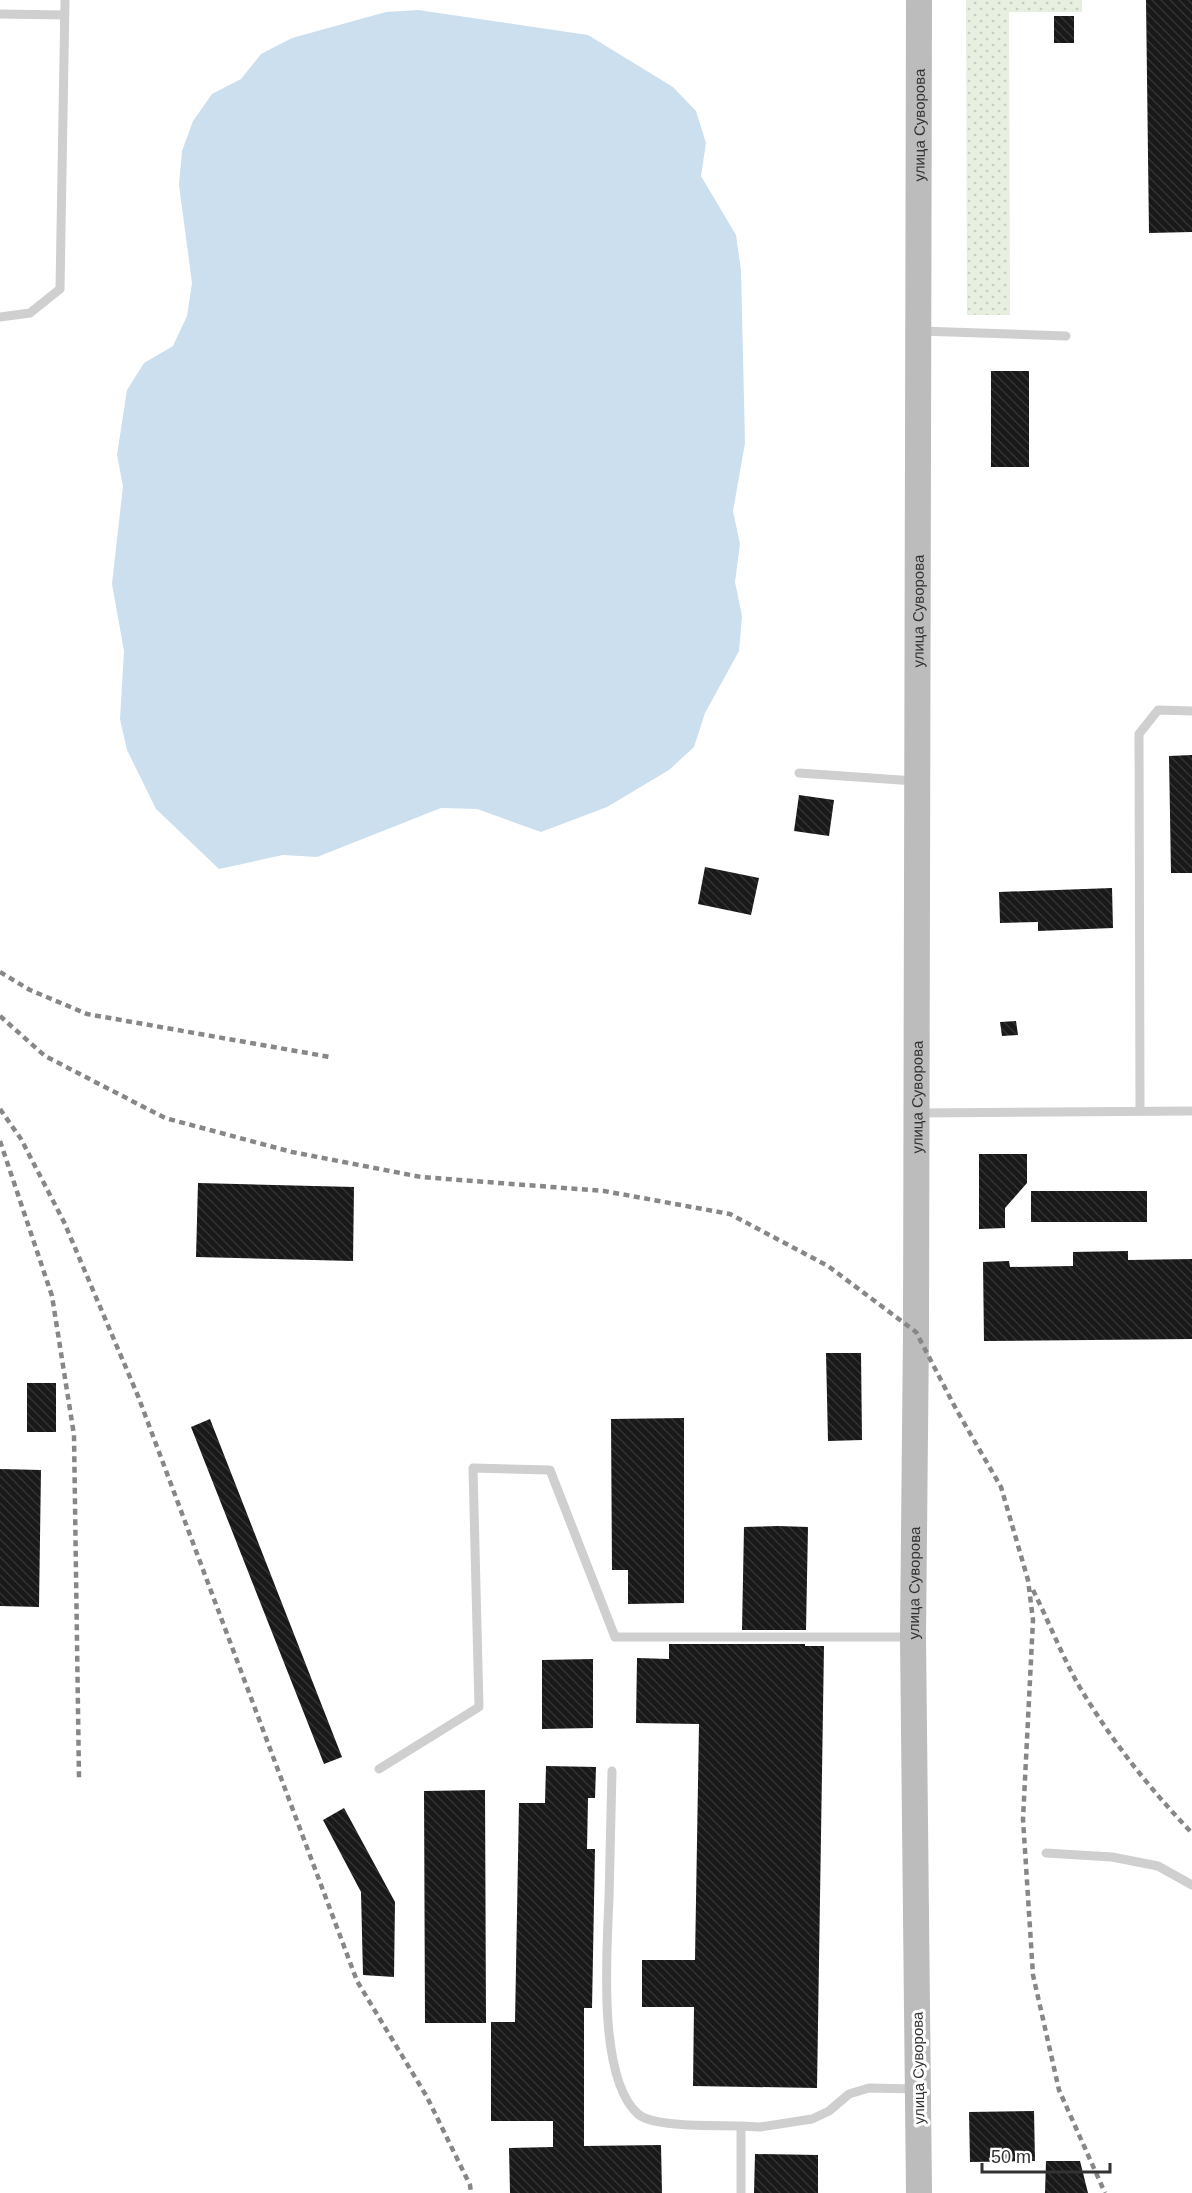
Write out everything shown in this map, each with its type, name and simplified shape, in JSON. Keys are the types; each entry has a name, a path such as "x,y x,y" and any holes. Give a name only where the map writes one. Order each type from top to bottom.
{"main road":[{"name":"улица Суворова","path":"919,2193 913,1637 920,0"}],"lane":[{"path":"0,317 30,313 60,289 65,0"},
{"path":"0,14 65,15"},
{"path":"920,331 1066,336"},
{"path":"1140,1111 1139,734 1158,710 1192,711"},
{"path":"799,773 917,781"},
{"path":"917,1113 1192,1111"},
{"path":"379,1768 479,1707 473,1468 550,1470 615,1637 913,1637"},
{"path":"612,1771 606,1994 611,2050 623,2094 639,2115 659,2123 760,2127 812,2119 829,2112 849,2094 870,2088 918,2090"},
{"path":"1046,1853 1112,1857 1158,1866 1192,1885"},
{"path":"741,2126 741,2193"}],"green space":[{"path":"966,0 1082,0 1082,12 1009,12 1010,315 967,315"}],"water":[{"path":"418,10 588,35 673,87 696,111 706,143 701,176 736,235 741,270 745,443 733,511 740,544 735,582 742,616 739,651 705,713 694,747 669,770 607,807 541,832 477,809 441,808 317,857 283,855 219,869 156,809 127,750 120,719 124,651 112,584 123,486 117,455 127,390 144,363 173,346 187,316 192,283 179,185 182,151 193,121 212,94 241,79 261,54 292,38 386,12"}],"building":[{"path":"1146,0 1192,0 1192,232 1149,233"},
{"path":"1054,16 1074,16 1074,43 1054,43"},
{"path":"991,371 1029,371 1029,467 991,467"},
{"path":"1192,755 1192,873 1171,873 1169,756"},
{"path":"799,795 834,800 829,836 794,831"},
{"path":"705,867 759,878 751,915 698,904"},
{"path":"1112,888 1113,928 1038,931 1038,922 1000,923 999,892"},
{"path":"1016,1021 1018,1035 1002,1036 1000,1022"},
{"path":"979,1154 1027,1154 1027,1183 1005,1208 1005,1228 979,1229"},
{"path":"198,1183 354,1187 353,1261 196,1257"},
{"path":"1031,1191 1147,1191 1147,1222 1031,1222"},
{"path":"1128,1251 1128,1260 1192,1259 1192,1339 984,1341 983,1262 1009,1261 1010,1267 1073,1266 1073,1252"},
{"path":"826,1353 861,1353 862,1440 828,1441"},
{"path":"27,1383 56,1383 56,1432 27,1432"},
{"path":"684,1418 684,1603 628,1604 628,1570 612,1570 611,1419"},
{"path":"210,1419 342,1757 324,1764 191,1427"},
{"path":"0,1469 41,1470 39,1607 0,1606"},
{"path":"744,1527 808,1527 806,1630 742,1630"},
{"path":"669,1644 824,1646 817,2088 693,2086 694,2007 642,2007 642,1960 695,1960 699,1724 636,1723 637,1658 669,1659"},
{"path":"593,1659 593,1728 542,1729 542,1660"},
{"path":"546,1766 596,1767 595,1798 588,1798 587,1849 595,1849 592,2008 584,2008 584,2146 661,2145 662,2193 510,2193 509,2148 553,2147 553,2121 491,2121 491,2022 515,2022 519,1803 545,1803"},
{"path":"485,1790 486,2023 425,2023 424,1791"},
{"path":"344,1808 395,1902 394,1977 363,1975 361,1892 323,1820"},
{"path":"1034,2111 1035,2161 970,2162 969,2112"},
{"path":"755,2154 818,2155 818,2193 754,2193"},
{"path":"1046,2161 1080,2161 1088,2193 1045,2193"}],"railway":[{"path":"0,972 30,990 87,1014 330,1057"},
{"path":"0,1016 45,1056 165,1118 292,1152 421,1177 604,1191 730,1214 828,1266 916,1332 956,1409 1001,1487 1028,1580 1033,1620 1023,1819 1033,1975 1059,2090 1105,2193"},
{"path":"0,1109 21,1139 64,1222 138,1396 357,1981 427,2097 470,2185 471,2193"},
{"path":"0,1141 52,1296 74,1435 79,1778"},
{"path":"1033,1590 1067,1663 1091,1706 1131,1763 1192,1833"}]}
